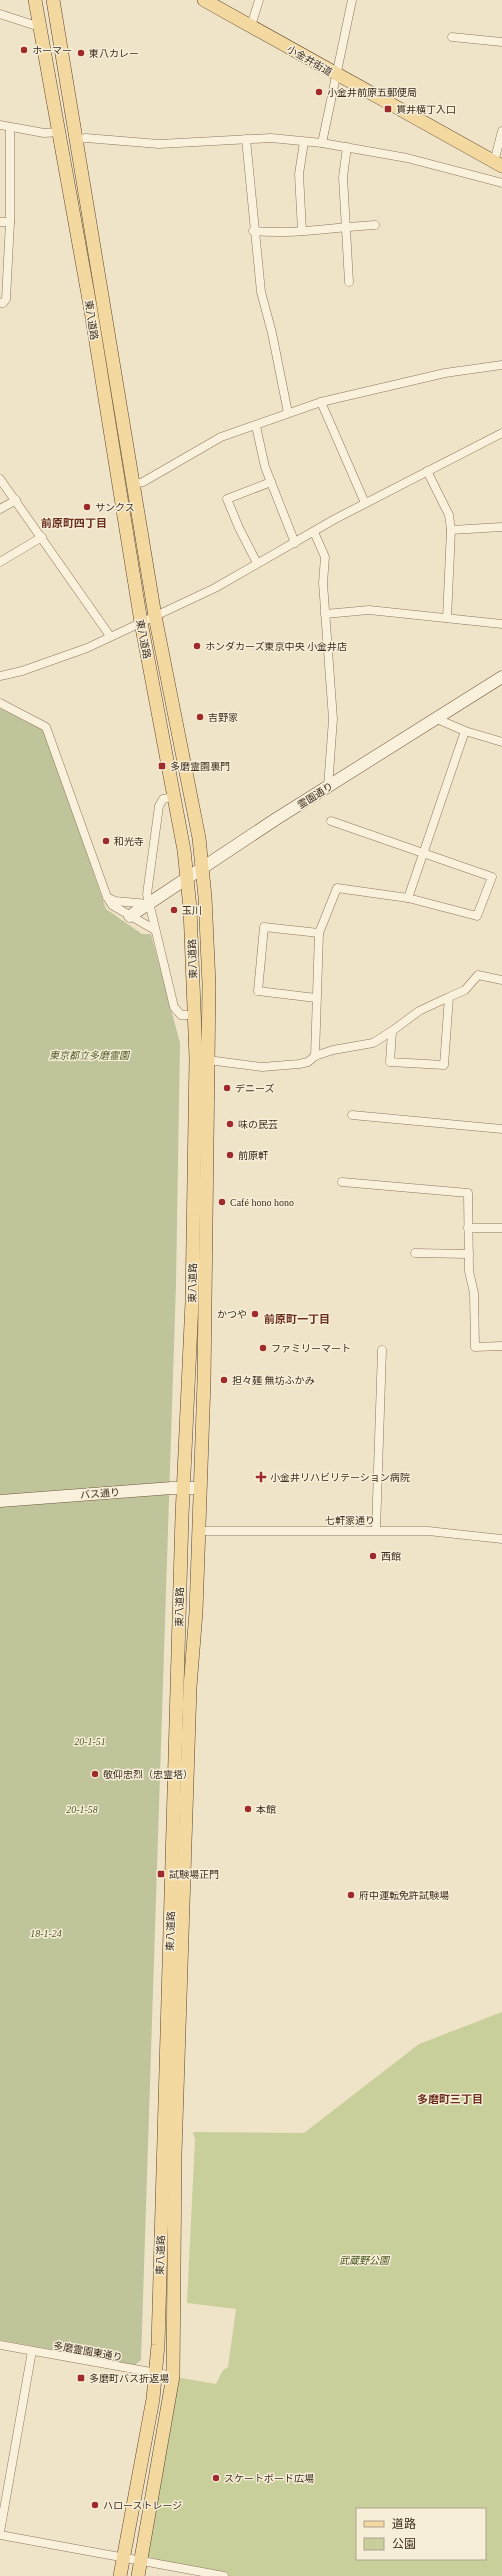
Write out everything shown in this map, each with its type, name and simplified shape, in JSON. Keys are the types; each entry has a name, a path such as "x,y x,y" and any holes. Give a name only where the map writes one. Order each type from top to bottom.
{"main road":[{"name":"東八道路","path":"35,0 60,132 141,622 188,879 196,1058 192,1295 182,1488 156,2373 153,2399 120,2576"},
{"name":"東八道路","path":"53,0 154,616 199,838 203,867 209,984 204,1381 190,1687 175,2154 173,2376 138,2576"},
{"name":"小金井街道","path":"204,0 335,75 498,164"},
{"path":"179,1604 187,1560 188,1529 193,1524 198,1528"}],"street":[{"path":"251,26 259,0"},
{"path":"322,143 335,75 352,0"},
{"path":"0,14 40,27"},
{"path":"452,37 502,42"},
{"path":"0,125 44,133 60,132"},
{"path":"0,303 3,303 6,299 10,222 10,127"},
{"path":"498,164 502,131"},
{"path":"75,140 86,138 159,144 271,138 322,143 407,158 502,183"},
{"path":"246,139 253,231 260,292 272,333 288,413"},
{"path":"302,231 299,174 304,142"},
{"path":"347,147 343,176 349,282"},
{"path":"0,222 10,222"},
{"path":"253,231 280,234 375,225"},
{"path":"132,485 143,482 221,437 321,402 445,373 502,365"},
{"path":"321,402 365,503"},
{"path":"256,426 271,482 295,543"},
{"path":"0,676 52,661 215,588 257,562 295,543 365,503 502,433"},
{"path":"427,471 449,515 451,530 447,618"},
{"path":"0,479 110,636"},
{"path":"257,562 239,528 227,499 271,482"},
{"path":"0,509 16,500"},
{"path":"451,530 502,527"},
{"path":"314,532 324,557 322,583 334,732 328,786"},
{"path":"0,562 42,537"},
{"path":"325,614 369,610 502,624"},
{"name":"霊園通り","path":"130,916 328,786 502,677"},
{"path":"0,703 40,724 48,731 107,897 112,905 154,930"},
{"path":"437,719 465,731 502,742"},
{"path":"408,898 465,731"},
{"path":"174,797 163,799 159,806 147,894 154,930 174,1007 182,1016 194,1015"},
{"path":"315,1056 319,933 337,888 408,898 477,916 492,877 331,821"},
{"path":"107,897 115,901 149,904"},
{"path":"316,998 258,991 264,926 319,933"},
{"path":"208,1060 270,1067 308,1062 315,1056 340,1048 374,1043 419,1011 466,990 478,975 502,980"},
{"path":"392,1031 390,1062 444,1065 449,997"},
{"path":"352,1115 502,1129"},
{"path":"342,1182 468,1193 469,1254 474,1293 475,1347 502,1346"},
{"path":"468,1228 502,1228"},
{"path":"415,1253 469,1254"},
{"path":"376,1530 382,1350"},
{"name":"バス通り","path":"0,1501 200,1488"},
{"name":"七軒家通り","path":"198,1528 428,1531 502,1539"},
{"name":"多磨霊園東通り","path":"0,2345 173,2376"},
{"path":"32,2351 0,2534 124,2556 224,2576"}],"green space":[{"name":"東京都立多磨霊園","path":"0,708 40,728 45,733 106,909 142,934 151,934 180,1043 176,1284 141,2360 135,2365 0,2340"},
{"name":"武蔵野公園","path":"502,2012 502,2576 227,2576 144,2556 175,2380 181,2378 216,2384 223,2370 228,2367 236,2309 187,2303 195,2140 193,2132 304,2133 419,2044"}],"place":[{"name":"ホーマー","path":"24,50"},
{"name":"東八カレー","path":"81,53"},
{"name":"小金井前原五郵便局","path":"319,92"},
{"name":"貫井横丁入口","path":"388,109"},
{"name":"サンクス","path":"87,507"},
{"name":"ホンダカーズ東京中央 小金井店","path":"197,646"},
{"name":"吉野家","path":"200,717"},
{"name":"多磨霊園裏門","path":"162,766"},
{"name":"和光寺","path":"106,841"},
{"name":"玉川","path":"174,910"},
{"name":"デニーズ","path":"227,1088"},
{"name":"味の民芸","path":"230,1124"},
{"name":"前原軒","path":"230,1155"},
{"name":"Café hono hono","path":"222,1202"},
{"name":"かつや","path":"255,1314"},
{"name":"ファミリーマート","path":"263,1348"},
{"name":"担々麺 無坊ふかみ","path":"224,1380"},
{"name":"小金井リハビリテーション病院","path":"261,1477"},
{"name":"西館","path":"373,1556"},
{"name":"敬仰忠烈（忠霊塔）","path":"95,1774"},
{"name":"本館","path":"248,1809"},
{"name":"試験場正門","path":"161,1874"},
{"name":"府中運転免許試験場","path":"351,1895"},
{"name":"多磨町バス折返場","path":"81,2378"},
{"name":"スケートボード広場","path":"216,2478"},
{"name":"ハローストレージ","path":"95,2505"}],"district":[{"name":"前原町四丁目","path":"74,523"},
{"name":"前原町一丁目","path":"297,1319"},
{"name":"多磨町三丁目","path":"450,2099"}],"park label":[{"name":"20-1-51","path":"90,1741"},
{"name":"20-1-58","path":"82,1809"},
{"name":"18-1-24","path":"46,1933"}]}
